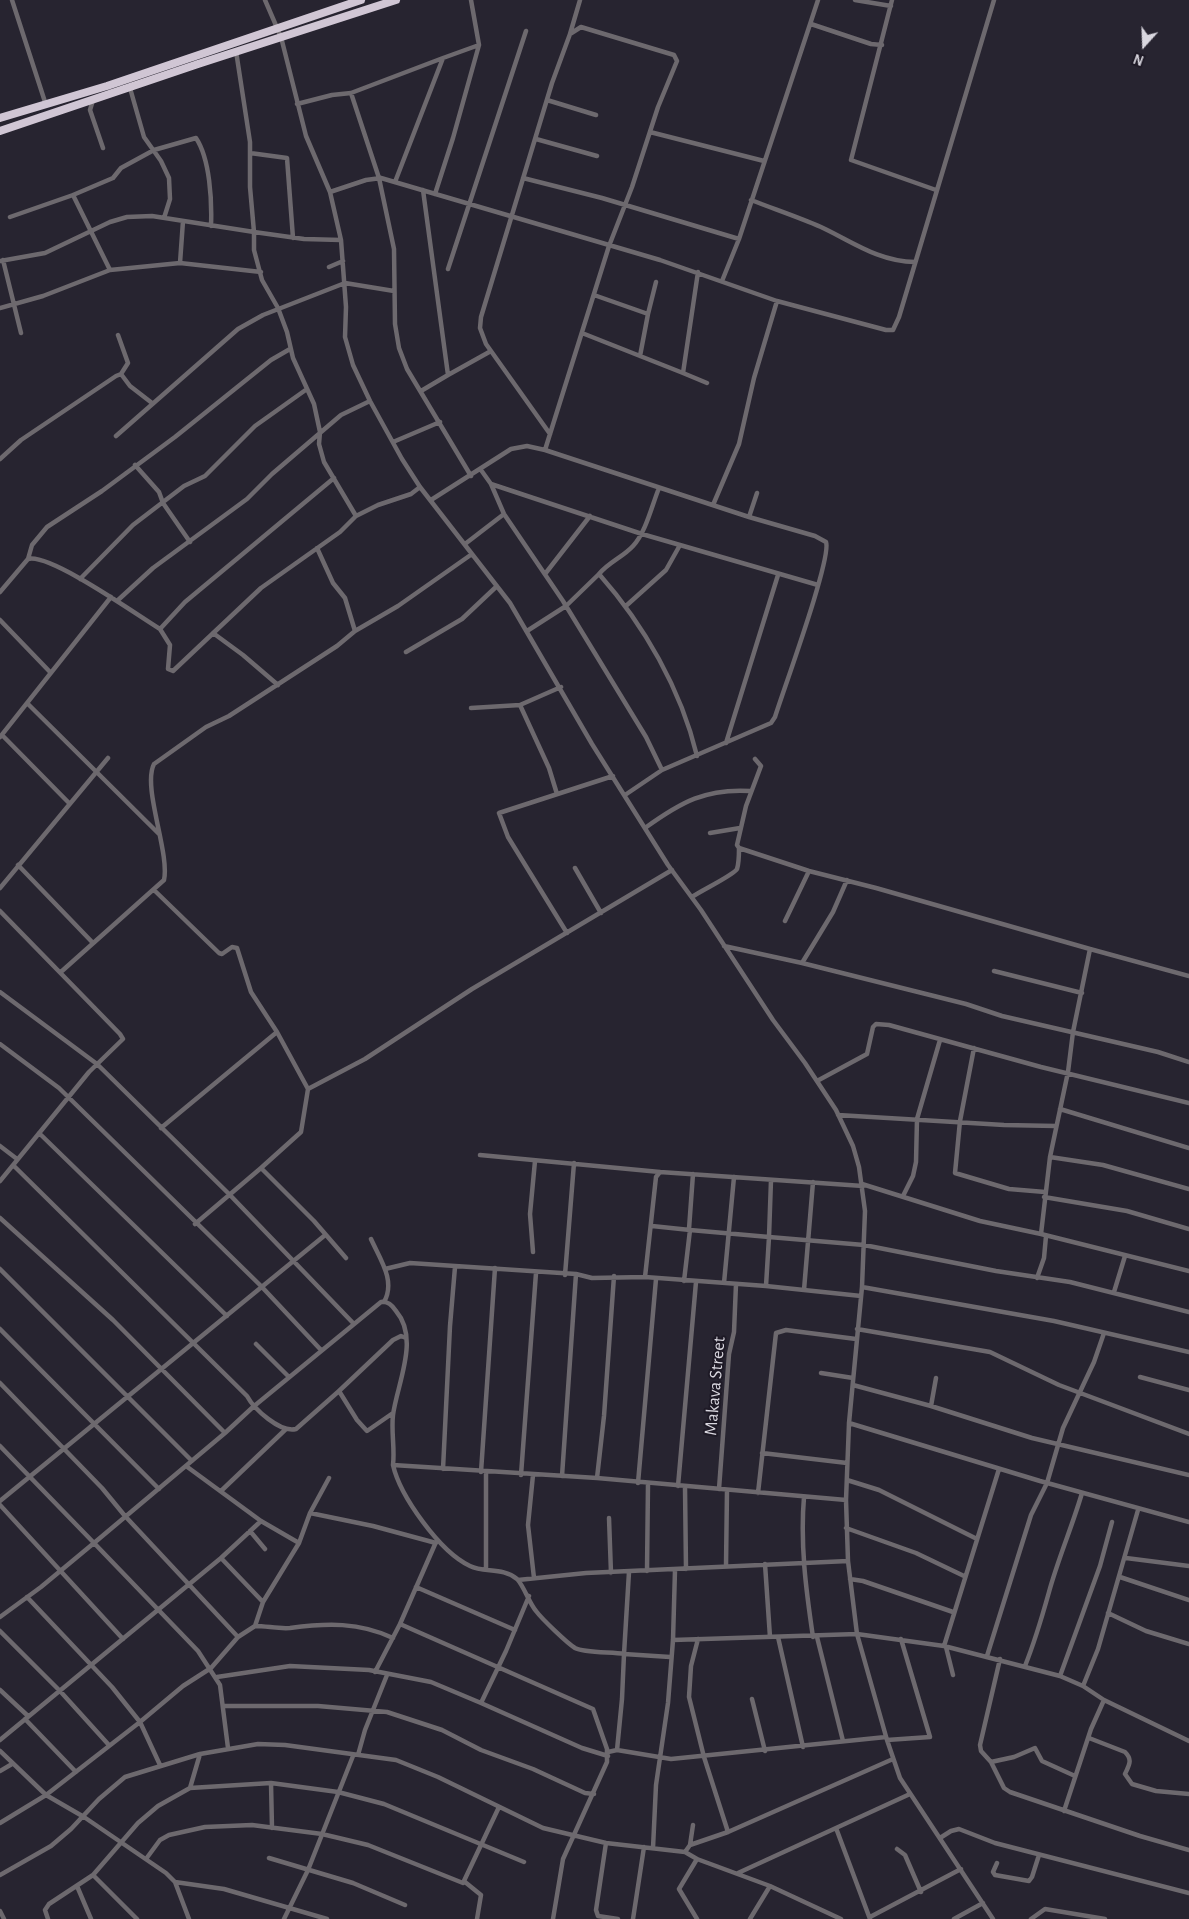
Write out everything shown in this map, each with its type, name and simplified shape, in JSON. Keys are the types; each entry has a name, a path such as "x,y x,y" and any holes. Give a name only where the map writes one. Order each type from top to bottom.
{"highway":[{"path":"0,118 91,91 360,0"},
{"path":"0,131 236,51 396,0"}],"street":[{"path":"12,0 46,105"},
{"path":"265,0 281,37 306,136 330,192 341,240 345,283 345,337 354,365 370,401 420,487 497,586 527,631 612,776 672,870 692,897 773,1020 817,1081 838,1115 853,1146 863,1185 864,1245 862,1287 849,1423 846,1500 848,1561 857,1634 893,1759 910,1794 993,1919"},
{"path":"435,194 479,45 471,0"},
{"path":"550,434 492,351 480,328 481,317 511,217 580,0"},
{"path":"722,281 739,239 818,0"},
{"path":"855,0 891,6"},
{"path":"892,0 852,162 936,190"},
{"path":"330,192 379,178 698,272 777,300 886,330 893,330 899,317 994,0"},
{"path":"546,450 609,246 676,66 676,58 581,27 575,16"},
{"path":"811,24 871,44 882,45"},
{"path":"570,34 581,27"},
{"path":"448,269 526,31"},
{"path":"297,104 332,95 351,93 479,45"},
{"path":"236,51 250,152 254,250 262,280 278,308 287,332 290,349 314,404 320,432 320,452 356,516"},
{"path":"394,182 443,58"},
{"path":"130,88 144,137 154,150 169,178 170,199 164,218"},
{"path":"91,91 93,101 90,110 103,148"},
{"path":"351,93 379,178 394,248 395,324 400,348 407,369 471,476"},
{"path":"547,100 596,115"},
{"path":"650,132 764,161"},
{"path":"10,217 73,195 113,178 121,168 154,150 196,138 205,164 212,201 211,226"},
{"path":"536,139 597,156"},
{"path":"250,152 286,158 293,238"},
{"path":"523,178 625,205 739,239"},
{"path":"423,190 448,375"},
{"path":"73,195 110,270"},
{"path":"751,200 821,227 867,252 904,262 915,262"},
{"path":"21,333 1,260 45,253 110,222 127,217 164,218 293,238 341,240"},
{"path":"180,263 183,221"},
{"path":"329,267 343,261"},
{"path":"0,308 43,296 110,270 180,263 261,272"},
{"path":"683,373 698,272"},
{"path":"640,356 656,282"},
{"path":"116,436 238,329 278,308 345,283 394,291"},
{"path":"594,295 648,314"},
{"path":"713,505 739,444 754,378 777,300"},
{"path":"582,333 707,383"},
{"path":"0,458 21,440 66,411 104,382 121,374 128,363 118,335"},
{"path":"0,592 28,559 32,545 46,527 102,491 175,437 271,360 290,349"},
{"path":"421,391 492,351"},
{"path":"121,374 139,394 152,403"},
{"path":"80,579 134,525 184,486 205,476 255,426 307,389"},
{"path":"117,602 153,568 247,499 272,474 341,415 370,401"},
{"path":"393,442 440,422"},
{"path":"431,500 518,446 546,450 659,488 823,539 827,549 818,585 775,717 771,723 662,770 625,795"},
{"path":"135,465 159,492 163,503 190,542"},
{"path":"481,470 504,514 566,606 646,737 662,770"},
{"path":"160,629 184,602 334,478"},
{"path":"490,484 642,534 778,575 818,585"},
{"path":"28,559 41,560 80,579 160,629 170,645 166,665 168,669 173,671 261,588 348,526 356,516 378,505 411,494 420,487"},
{"path":"527,631 566,606 607,565 632,547 642,534 659,488"},
{"path":"750,517 757,493"},
{"path":"465,544 504,514"},
{"path":"545,574 590,516"},
{"path":"627,605 666,570 680,545"},
{"path":"317,548 333,583 345,598 355,631"},
{"path":"62,972 154,890 165,876 152,771 154,764 206,728 229,716 337,646 355,631 398,606 472,554"},
{"path":"600,574 627,605 648,639 674,692 693,737 697,756"},
{"path":"726,743 778,575"},
{"path":"406,652 462,619 497,586"},
{"path":"69,803 1,736 110,597"},
{"path":"0,620 52,673"},
{"path":"213,633 244,655 278,685"},
{"path":"471,708 520,705 561,687"},
{"path":"27,703 159,834"},
{"path":"520,705 549,768 557,794"},
{"path":"0,888 108,758"},
{"path":"692,897 712,884 733,874 738,866 739,848 737,845 740,828 751,791 762,766 755,759"},
{"path":"567,933 508,837 498,815 511,807 612,776"},
{"path":"645,828 664,814 708,793 733,790 751,791"},
{"path":"710,833 740,828"},
{"path":"739,848 809,872 847,880 1189,976"},
{"path":"18,866 93,943"},
{"path":"576,868 601,913"},
{"path":"308,1089 365,1059 472,989 672,870"},
{"path":"785,920 809,872"},
{"path":"802,962 833,912 847,880"},
{"path":"154,890 218,953 222,954 232,947 237,948 251,992 277,1032 308,1089 301,1132 195,1224"},
{"path":"0,911 62,972 122,1037 122,1041 97,1064 0,1182"},
{"path":"724,946 802,962 966,1004 1002,1016 1189,1062"},
{"path":"1037,1278 1044,1258 1044,1194 1050,1156 1068,1072 1073,1032 1090,948"},
{"path":"994,970 1082,993"},
{"path":"0,992 97,1064 229,1194 354,1324"},
{"path":"817,1081 867,1054 872,1027 876,1024 889,1025 940,1040 1189,1103"},
{"path":"161,1128 277,1032"},
{"path":"903,1196 913,1176 916,1162 917,1119 940,1040"},
{"path":"0,1044 59,1088 260,1286 321,1350"},
{"path":"974,1048 960,1121 955,1169 958,1175 1009,1189 1127,1211 1189,1229"},
{"path":"1060,1109 1189,1148"},
{"path":"838,1115 1004,1125 1056,1126"},
{"path":"39,1133 81,1177 144,1234 227,1316"},
{"path":"0,1146 17,1159"},
{"path":"480,1155 660,1172 863,1185 980,1221 1189,1271"},
{"path":"1050,1156 1103,1165 1189,1189"},
{"path":"533,1252 530,1214 535,1161"},
{"path":"565,1275 574,1163"},
{"path":"13,1165 194,1342 247,1396 253,1407 286,1429 296,1429 393,1340 401,1336 406,1338"},
{"path":"261,1168 314,1221 324,1236 346,1258"},
{"path":"645,1277 656,1177 660,1172"},
{"path":"684,1281 693,1174"},
{"path":"724,1284 734,1177"},
{"path":"766,1286 771,1180"},
{"path":"804,1290 813,1182"},
{"path":"0,1218 113,1320 225,1433"},
{"path":"652,1226 864,1245 1114,1292 1189,1312"},
{"path":"123,1639 0,1503 62,1448 161,1370 227,1316 260,1286 324,1236"},
{"path":"0,1618 61,1571 321,1350 384,1302 389,1293 385,1269 371,1239"},
{"path":"1114,1292 1125,1256"},
{"path":"385,1269 410,1263 495,1268 565,1275 576,1274 592,1278 614,1276 645,1277 766,1286 861,1296"},
{"path":"443,1469 455,1267"},
{"path":"486,1568 483,1472 495,1268"},
{"path":"0,1269 192,1461"},
{"path":"522,1474 536,1272"},
{"path":"562,1476 576,1274"},
{"path":"597,1478 604,1416 614,1276"},
{"path":"638,1483 656,1279"},
{"path":"678,1486 696,1282"},
{"name":"Makava Street","path":"719,1490 729,1354 734,1332 736,1284"},
{"path":"862,1287 1054,1321 1189,1352"},
{"path":"384,1302 391,1304 399,1313 406,1338 406,1356 393,1413 393,1465 396,1480 420,1520 437,1541 462,1562 472,1567 486,1568 504,1573 518,1580 726,1566 848,1561"},
{"path":"0,1329 159,1489"},
{"path":"858,1329 990,1352 1079,1392 1189,1434"},
{"path":"758,1493 776,1333 786,1330 856,1339"},
{"path":"987,1656 1031,1515 1048,1483 1063,1428 1094,1362 1104,1333"},
{"path":"256,1344 289,1377"},
{"path":"821,1373 853,1378"},
{"path":"1140,1377 1189,1390"},
{"path":"932,1406 936,1378"},
{"path":"0,1383 102,1488 125,1516 238,1637"},
{"path":"853,1386 932,1406 1032,1438 1060,1443 1189,1475"},
{"path":"339,1391 367,1431 393,1413"},
{"path":"849,1423 1138,1510 1189,1522"},
{"path":"221,1491 286,1429"},
{"path":"0,1446 198,1652 211,1668 217,1676 224,1706 228,1748"},
{"path":"762,1453 847,1463"},
{"path":"393,1465 597,1478 846,1500"},
{"path":"186,1466 261,1521 299,1543"},
{"path":"954,1675 945,1646 953,1612 999,1469"},
{"path":"533,1475 528,1525 534,1578"},
{"path":"255,1626 263,1602 299,1543 310,1513 329,1478"},
{"path":"847,1480 879,1490 977,1538"},
{"path":"647,1571 648,1484"},
{"path":"686,1487 686,1569"},
{"path":"726,1566 727,1490"},
{"path":"1025,1666 1036,1639 1049,1592 1069,1538 1082,1493"},
{"path":"804,1497 802,1525 804,1581 815,1637 843,1741"},
{"path":"1083,1686 1098,1649 1126,1558 1138,1510"},
{"path":"310,1513 437,1541"},
{"path":"609,1518 611,1573"},
{"path":"0,1740 191,1585 261,1521"},
{"path":"1060,1676 1100,1566 1112,1522"},
{"path":"846,1528 916,1553 964,1576"},
{"path":"250,1531 265,1549"},
{"path":"375,1672 400,1624 437,1541"},
{"path":"221,1558 263,1602"},
{"path":"1126,1558 1189,1566"},
{"path":"765,1564 770,1637"},
{"path":"653,1848 659,1757 668,1703 670,1657 673,1640 675,1570"},
{"path":"617,1750 622,1699 629,1572"},
{"path":"1120,1578 1189,1600"},
{"path":"850,1579 870,1583 953,1612"},
{"path":"518,1580 520,1588 529,1596 535,1610 576,1648 670,1657"},
{"path":"416,1587 514,1630"},
{"path":"28,1596 112,1687 140,1722 160,1765"},
{"path":"480,1703 499,1666 529,1596"},
{"path":"1108,1613 1146,1631 1189,1644"},
{"path":"0,1823 46,1794 76,1772 108,1744 140,1722 183,1686 211,1668 238,1637 255,1626 290,1628 337,1623 362,1627 393,1638"},
{"path":"400,1624 593,1709 608,1754 605,1769 563,1859 553,1919"},
{"path":"0,1630 60,1691 108,1744"},
{"path":"673,1640 815,1637 857,1634 945,1646 1060,1676 1083,1686 1104,1700 1189,1741"},
{"path":"778,1637 803,1747"},
{"path":"698,1639 691,1666 689,1697 704,1757 728,1832"},
{"path":"217,1676 290,1666 314,1666 375,1672 431,1682 582,1748 608,1754 617,1750 670,1759 765,1751 843,1741 930,1738 931,1736 902,1639"},
{"path":"1000,1659 980,1745 985,1758 991,1762 1004,1788 1010,1792 1064,1811 1189,1850"},
{"path":"284,1919 308,1870 338,1792 356,1755 386,1675"},
{"path":"0,1690 76,1772"},
{"path":"752,1700 765,1751"},
{"path":"1064,1811 1075,1776 1104,1700"},
{"path":"224,1706 318,1706 387,1712 442,1730 495,1756 533,1769 585,1793 594,1794"},
{"path":"1089,1738 1125,1752 1130,1757 1126,1774 1132,1784 1156,1791 1189,1794"},
{"path":"0,1875 51,1846 84,1816 99,1799 125,1777 160,1765 228,1748 258,1744 286,1745 396,1760 438,1777 543,1828 606,1843 685,1852 697,1859 770,1886 842,1919"},
{"path":"991,1762 1014,1757 1035,1748 1042,1761 1075,1776"},
{"path":"0,1751 46,1794 84,1816 146,1859 175,1882 224,1889 327,1919"},
{"path":"190,1788 200,1754"},
{"path":"690,1845 728,1832 893,1759"},
{"path":"0,1771 12,1764"},
{"path":"271,1783 272,1828"},
{"path":"48,1919 45,1910 49,1904 93,1875 105,1864 120,1842 158,1806 190,1788 271,1783 338,1792 384,1804 481,1846 524,1862"},
{"path":"738,1873 836,1828 857,1816 910,1794"},
{"path":"465,1882 498,1807"},
{"path":"146,1859 160,1840 169,1835 205,1827 235,1825 322,1834 368,1845 463,1883 465,1882 481,1895 477,1919"},
{"path":"685,1852 690,1845 693,1825"},
{"path":"836,1828 870,1918 961,1869"},
{"path":"940,1838 951,1830 959,1829 995,1843 1189,1893"},
{"path":"606,1843 596,1910 597,1918 618,1919"},
{"path":"633,1919 644,1847"},
{"path":"897,1849 905,1855 921,1892"},
{"path":"997,1863 993,1872 995,1875 1029,1880 1032,1877 1039,1855"},
{"path":"269,1858 353,1883 405,1905"},
{"path":"697,1859 679,1889 697,1919"},
{"path":"93,1875 136,1919"},
{"path":"175,1882 189,1919"},
{"path":"77,1886 91,1919"},
{"path":"750,1919 770,1886"},
{"path":"954,1919 983,1903"},
{"path":"1031,1919 1046,1909 1105,1919"},
{"path":"0,1911 4,1919"}]}
